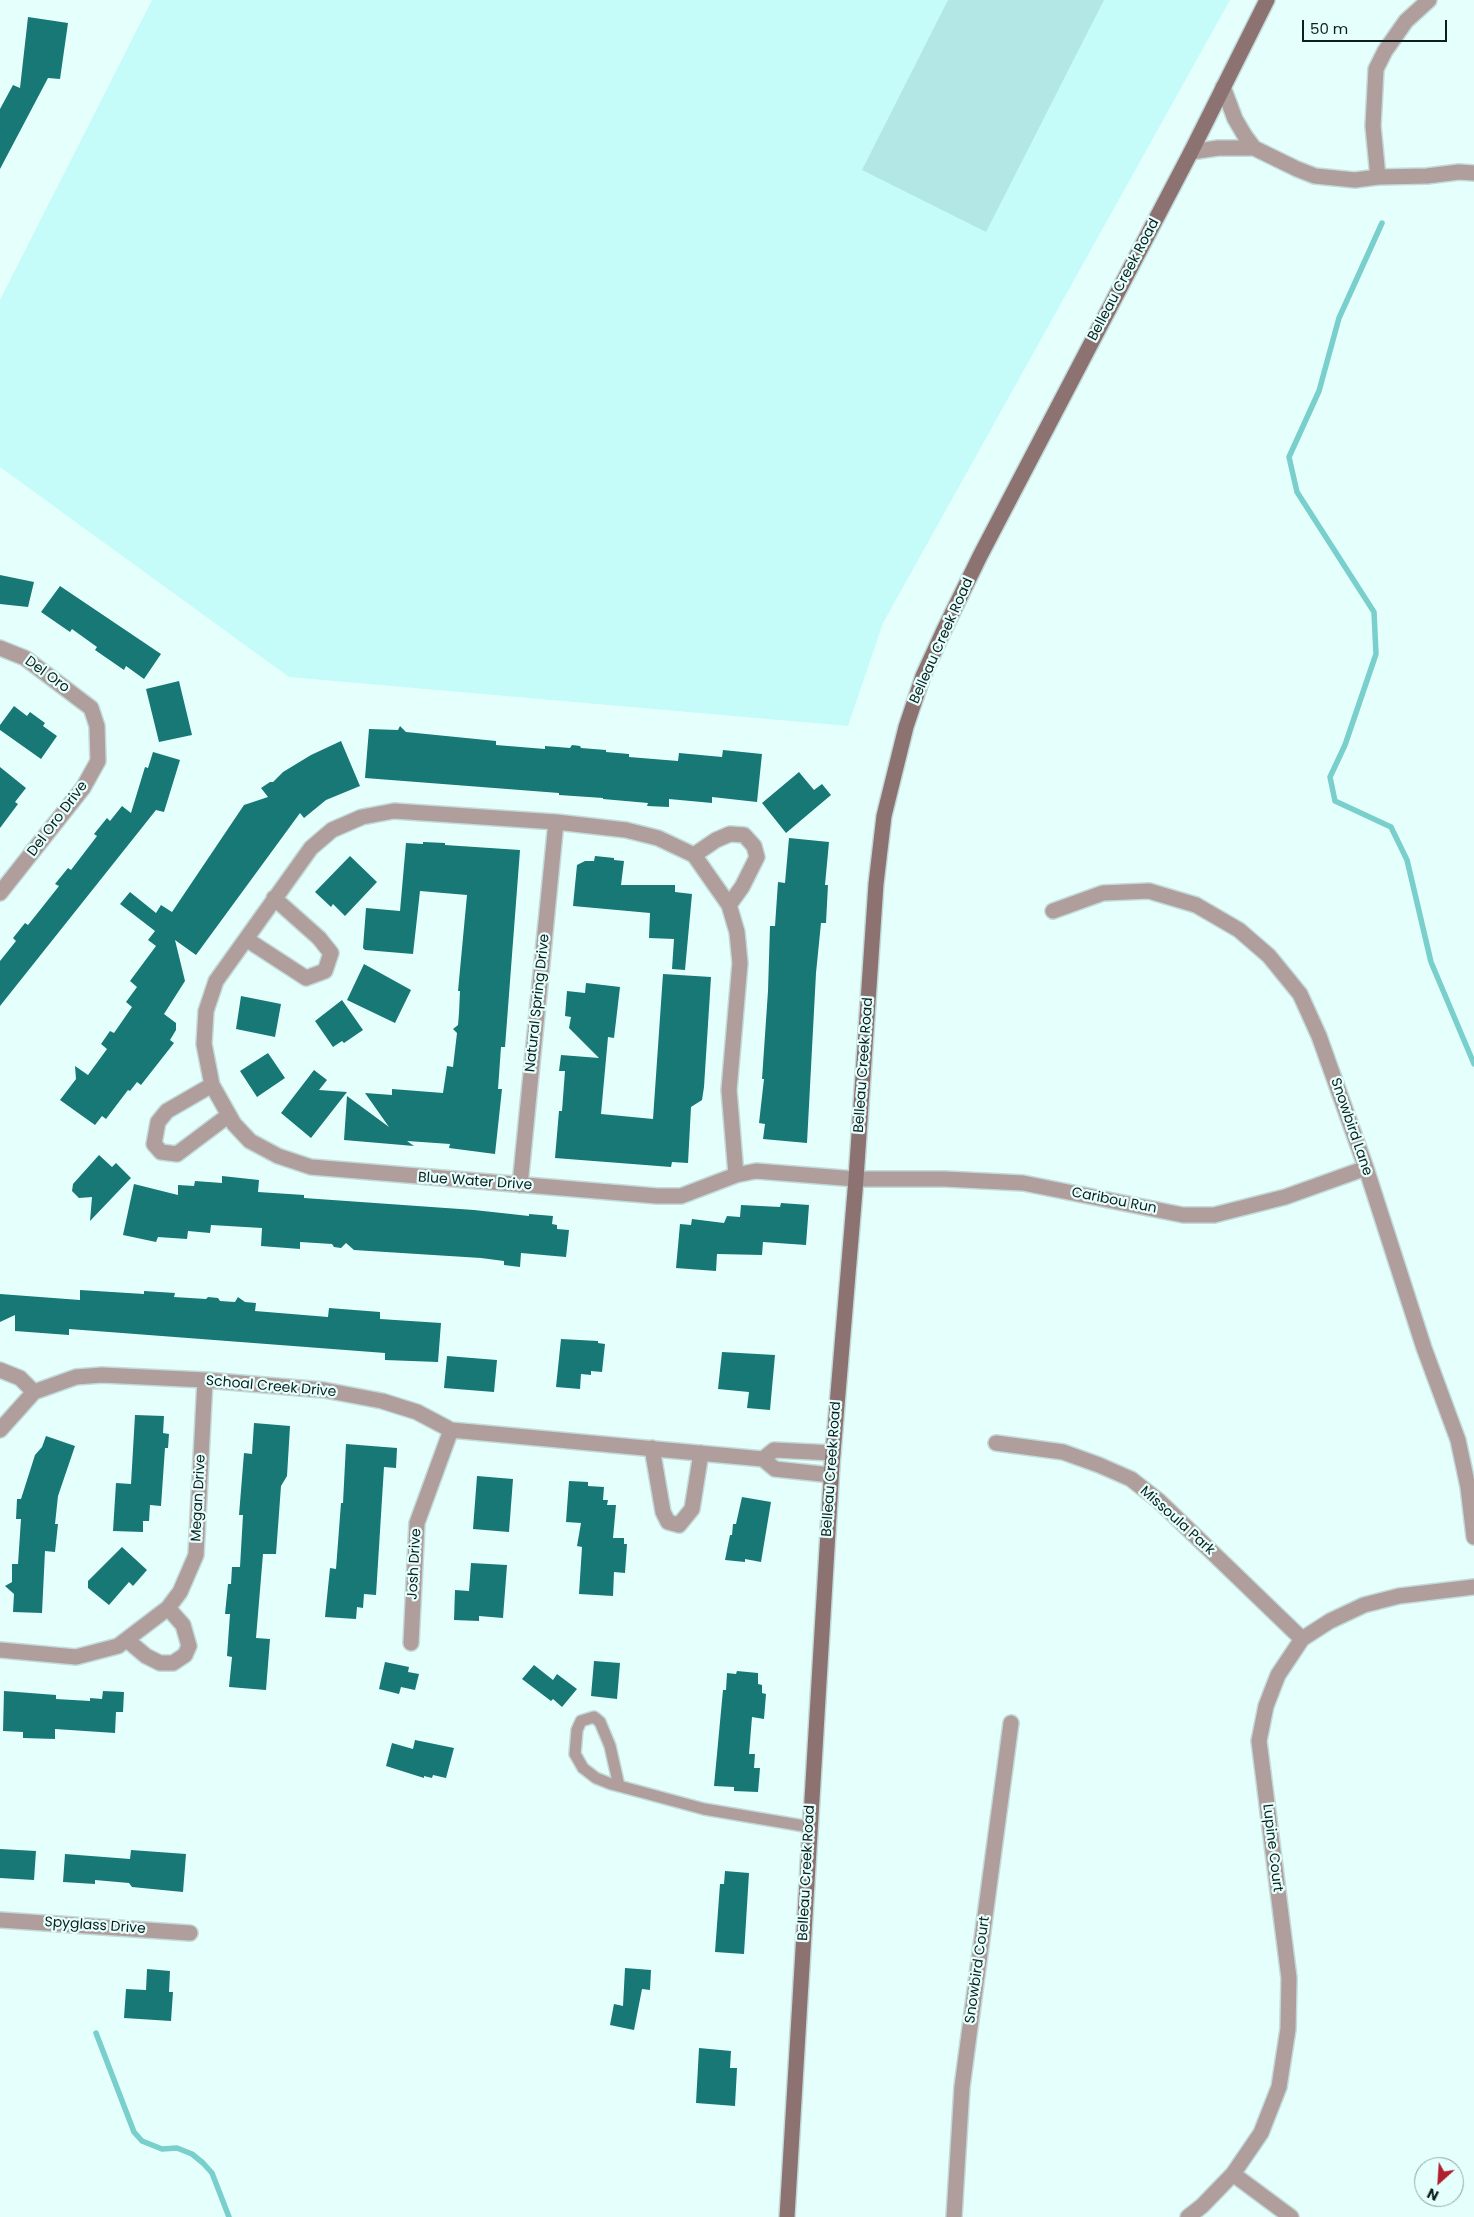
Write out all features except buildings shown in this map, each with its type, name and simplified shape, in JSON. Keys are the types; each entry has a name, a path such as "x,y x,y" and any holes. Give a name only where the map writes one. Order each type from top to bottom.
{"main road":[{"name":"Belleau Creek Road","path":"787,2217 831,1475 856,1178 876,884 884,816 906,727 927,668 980,556 1191,152 1267,0"}],"street":[{"path":"1378,177 1373,126 1376,69 1385,51 1406,21 1429,0"},
{"path":"1223,87 1235,118 1254,148"},
{"path":"1191,152 1218,148 1254,148 1315,176 1355,180 1378,177 1427,176 1459,172 1474,173"},
{"name":"Del Oro","path":"0,648 25,658 91,708"},
{"name":"Del Oro Drive","path":"0,893 83,788 98,761 97,726 91,708"},
{"name":"Blue Water Drive","path":"736,1176 729,1090 740,963 737,932 730,905 694,855 658,838 626,830 556,822 394,811 362,816 332,830 311,848 216,980 206,1011 204,1044 212,1085 229,1115 250,1140 278,1156 311,1167 341,1171 681,1196 736,1176 756,1171 856,1178"},
{"name":"Natural Spring Drive","path":"520,1185 556,822"},
{"path":"694,855 716,840 730,834 744,835 754,846 757,858 742,888 730,905"},
{"name":"Snowbird Lane","path":"1053,911 1104,893 1149,892 1196,905 1239,930 1269,956 1300,994 1319,1036 1366,1168 1424,1348 1458,1440 1468,1487 1474,1537"},
{"path":"246,938 306,978 325,971 331,953 319,938 274,898"},
{"path":"212,1085 167,1111 158,1122 154,1144 161,1152 177,1154 229,1115"},
{"name":"Caribou Run","path":"856,1178 945,1179 1023,1183 1183,1215 1214,1215 1285,1197 1366,1168"},
{"path":"0,1370 20,1378 34,1392"},
{"name":"Schoal Creek Drive","path":"1,1427 34,1392 76,1377 102,1375 205,1380 324,1390 382,1401 417,1412 451,1430 763,1458 775,1469 831,1475"},
{"name":"Megan Drive","path":"0,1650 76,1657 118,1646 168,1608 180,1592 196,1555 205,1380"},
{"name":"Josh Drive","path":"411,1643 417,1523 451,1430"},
{"name":"Missoula Park","path":"996,1443 1063,1452 1130,1479 1159,1501 1302,1639"},
{"path":"652,1448 663,1512 668,1522 679,1525 692,1509 701,1453"},
{"name":"Schoal Creek Drive","path":"763,1458 774,1450 833,1453"},
{"name":"Lupine Court","path":"1188,2217 1202,2206 1233,2174 1260,2133 1279,2087 1288,2029 1289,1978 1259,1741 1266,1706 1278,1674 1302,1639 1330,1621 1364,1604 1399,1596 1474,1587"},
{"path":"127,1640 146,1656 160,1663 173,1663 185,1655 189,1646 183,1625 168,1608"},
{"name":"Snowbird Court","path":"954,2217 962,2087 1011,1723"},
{"name":"Spyglass Drive","path":"0,1920 190,1933"},
{"path":"1233,2174 1291,2217"}],"lane":[{"path":"619,1786 610,1746 600,1722 594,1717 581,1721 577,1730 575,1754 583,1768 596,1778 619,1786 704,1809 810,1827"}],"shaded area":[{"path":"152,0 1230,0 883,623 848,726 289,677 0,467 0,300"},
{"path":"948,0 1104,0 986,232 862,170"}],"waterway":[{"path":"1382,223 1339,318 1319,391 1289,457 1297,492 1374,612 1376,654 1345,745 1330,777 1335,801 1391,827 1407,860 1431,962 1474,1064"},
{"path":"96,2033 134,2132 142,2141 162,2149 177,2148 192,2154 203,2163 212,2173 229,2217"}]}
